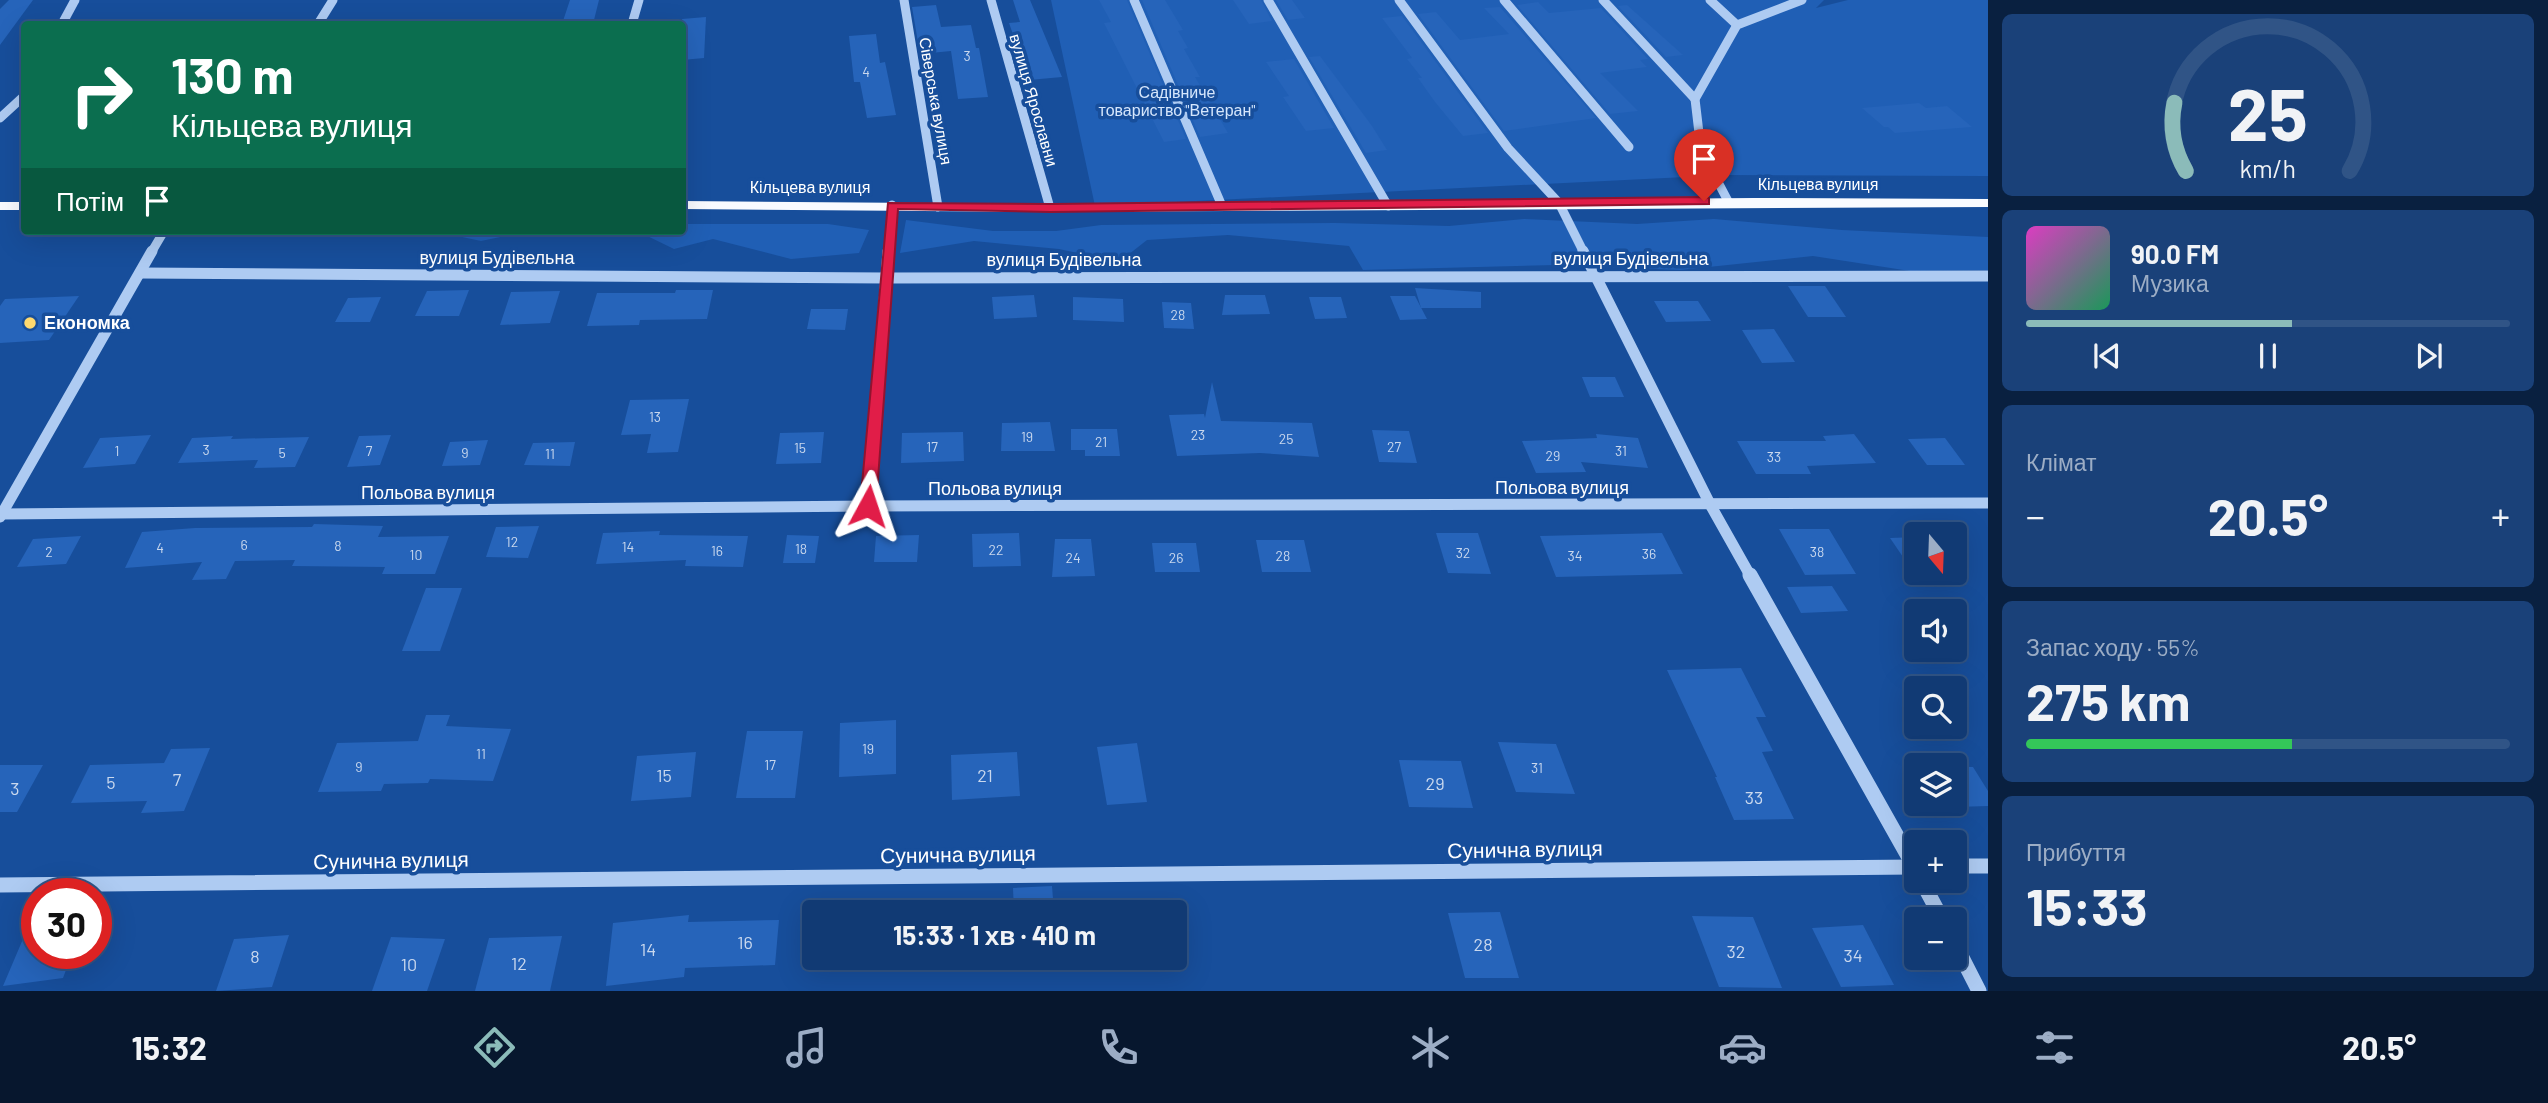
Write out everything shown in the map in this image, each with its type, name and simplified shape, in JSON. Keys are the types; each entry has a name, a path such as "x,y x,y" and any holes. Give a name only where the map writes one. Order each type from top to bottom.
{"main road":[{"name":"Кільцева вулиця","path":"686,205 1050,208 1728,201 1988,203"},
{"path":"0,206 21,206"}],"street":[{"path":"63,21 75,0"},
{"path":"320,21 332,0"},
{"path":"633,21 639,0"},
{"name":"Сіверська вулиця","path":"904,0 938,207"},
{"name":"вулиця Ярославни","path":"991,0 1050,208"},
{"path":"1134,0 1222,206"},
{"path":"1268,0 1388,206"},
{"path":"1399,0 1508,148 1559,203 1711,506 1904,848"},
{"path":"1504,0 1629,147"},
{"path":"1603,0 1695,99 1701,150 1728,201"},
{"path":"1710,0 1737,25"},
{"path":"1695,99 1737,25 1802,0"},
{"path":"0,118 21,99"},
{"path":"868,506 892,205"},
{"path":"1,516 162,235"},
{"name":"вулиця Будівельна","path":"140,273 886,278 1988,276"},
{"name":"Польова вулиця","path":"1,516 868,506 1711,506 1988,503"},
{"path":"1967,866 1988,866"},
{"name":"Сунична вулиця","path":"0,885 1904,871"},
{"path":"1967,968 1979,991"}],"green space":[{"name":"Садівниче товариство \"Ветеран\"","path":"1051,0 1824,0 1816,8 1848,0 1988,0 1988,176 1726,175 1095,206"},
{"path":"1524,219 1637,224 1714,219 1842,230 1988,237 1988,270 1910,271 1813,256 1680,270 1555,265 1363,270 1349,246 1228,235 1147,240 1119,262 1059,249 974,241 900,253 906,220 993,231 1056,231 1101,225 1335,223 1449,226"},
{"path":"686,224 828,224 869,230 859,253 791,259 713,239 674,249 645,235 686,235"},
{"path":"453,235 510,235 481,241"}],"building":[{"path":"9,0 33,0 0,45 0,9"},
{"path":"570,0 599,0 594,21 563,21"},
{"path":"1013,0 1030,0 1062,77 1029,80 1009,23 1020,22"},
{"path":"1099,0 1127,0 1186,139 1164,142 1104,23 1111,22"},
{"path":"1142,0 1165,0 1183,30 1178,31 1188,48 1184,49 1200,77 1195,77 1228,133 1200,137"},
{"path":"1233,0 1261,0 1272,21 1249,24"},
{"path":"1276,0 1292,0 1305,18 1288,20"},
{"path":"1538,2 1549,13 1601,8 1648,59 1640,60 1647,67 1600,73 1638,111 1610,114 1517,5"},
{"path":"936,5 941,27 971,25 976,48 979,48 988,97 958,99 951,51 920,54 912,7"},
{"path":"1627,5 1683,55 1666,57 1618,6"},
{"path":"1500,7 1596,118 1504,131 1418,14 1436,12 1460,40 1509,34 1484,8"},
{"path":"1402,16 1488,133 1463,136 1435,102 1418,78 1422,78 1407,59 1412,58 1382,18"},
{"path":"706,17 704,58 686,60 686,21 682,19"},
{"path":"876,34 880,63 885,62 896,115 867,118 860,82 854,82 849,36"},
{"path":"1320,56 1387,150 1366,153 1309,57"},
{"path":"1294,59 1334,128 1306,131 1283,97 1289,96 1266,62"},
{"path":"1919,103 1926,108 1947,106 1972,127 1895,133 1862,108"},
{"path":"1788,286 1825,286 1846,317 1808,317"},
{"path":"1415,288 1481,292 1481,308 1421,308"},
{"path":"469,290 459,316 415,316 427,291"},
{"path":"676,290 713,290 707,319 640,320 639,325 587,326 597,293 675,293"},
{"path":"560,291 550,323 500,325 511,292"},
{"path":"1034,295 1037,317 994,319 992,297"},
{"path":"1225,295 1265,295 1270,314 1222,315"},
{"name":"Економка","path":"79,296 49,340 0,343 0,306 5,299"},
{"path":"1390,296 1415,296 1427,319 1400,320"},
{"path":"381,297 370,322 335,322 348,298"},
{"path":"1073,297 1123,299 1124,322 1073,320"},
{"path":"1309,297 1341,297 1347,318 1315,319"},
{"path":"1654,301 1698,301 1711,321 1666,322"},
{"path":"1162,302 1191,303 1194,329 1164,328"},
{"path":"811,309 848,309 845,330 807,329"},
{"path":"1774,329 1795,362 1762,363 1742,330"},
{"path":"1582,377 1615,377 1624,397 1590,397"},
{"path":"1212,382 1221,421 1312,423 1319,457 1260,453 1177,456 1169,415 1204,414 1205,418"},
{"path":"689,399 678,452 647,453 651,434 621,435 630,400"},
{"path":"1050,422 1055,451 1001,451 1002,423"},
{"path":"1071,429 1117,429 1120,456 1085,456 1085,450 1071,450"},
{"path":"1372,430 1409,431 1417,463 1379,462"},
{"path":"824,432 821,463 776,464 780,433"},
{"path":"963,432 964,461 901,463 902,433"},
{"path":"1596,434 1638,438 1648,468 1581,462 1586,472 1536,473 1522,441 1597,438"},
{"path":"1854,434 1876,463 1807,466 1811,474 1756,474 1737,441 1826,441 1823,436"},
{"path":"151,435 135,464 83,468 100,438"},
{"path":"391,435 380,465 347,467 359,436"},
{"path":"233,436 231,439 309,437 295,467 254,468 258,460 178,463 192,438"},
{"path":"1945,438 1965,465 1927,465 1908,439"},
{"path":"488,440 480,465 442,466 450,442"},
{"path":"575,442 570,466 524,465 533,443"},
{"path":"314,524 383,526 378,537 449,536 435,574 382,574 385,567 292,566 295,560 235,561 226,579 192,580 202,562 125,568 142,532 195,528 312,527"},
{"path":"539,526 528,558 486,557 496,527"},
{"path":"1779,529 1829,529 1856,574 1805,575"},
{"path":"660,531 659,535 748,536 743,567 685,566 686,560 596,564 603,533"},
{"path":"1019,533 1021,566 973,567 972,534"},
{"path":"1436,533 1478,533 1491,574 1448,573"},
{"path":"1662,533 1683,574 1556,577 1540,536"},
{"path":"787,535 819,536 815,563 783,563"},
{"path":"919,535 917,562 874,562 876,536"},
{"path":"81,536 66,564 17,567 33,539"},
{"path":"1904,537 1904,558 1890,538"},
{"path":"1055,539 1091,539 1095,576 1052,577"},
{"path":"1256,540 1304,540 1311,572 1262,572"},
{"path":"1152,543 1196,543 1200,572 1155,572"},
{"path":"1832,586 1848,611 1801,613 1787,587"},
{"path":"426,588 462,588 440,651 402,651"},
{"path":"1741,668 1766,717 1756,717 1773,751 1762,752 1794,819 1734,820 1667,670"},
{"path":"426,715 450,715 446,726 511,729 493,781 430,779 428,783 384,784 381,791 318,792 337,743 418,741"},
{"path":"896,720 896,774 839,777 840,723"},
{"path":"747,731 803,731 795,798 736,798"},
{"path":"1498,742 1556,744 1575,794 1516,792"},
{"path":"1137,743 1147,802 1107,805 1097,747"},
{"path":"210,748 184,811 141,813 147,801 71,803 90,765 164,763 171,749"},
{"path":"696,752 691,797 631,801 637,756"},
{"path":"1017,752 1020,796 952,800 951,755"},
{"path":"1399,760 1461,761 1473,808 1409,807"},
{"path":"0,765 43,765 17,812 0,812"},
{"path":"1967,767 1973,767 1988,791 1988,806 1967,807"},
{"path":"1052,886 1053,900 1014,900 1013,888"},
{"path":"1500,912 1519,978 1465,978 1448,913"},
{"path":"689,915 688,922 779,920 775,965 685,968 684,977 606,986 613,923"},
{"path":"1692,916 1753,917 1782,988 1719,987"},
{"path":"1863,925 1894,985 1841,987 1812,928"},
{"path":"289,935 272,987 216,991 234,939"},
{"path":"562,936 550,991 475,991 489,938"},
{"path":"391,937 445,939 427,991 372,991"},
{"path":"21,944 21,969 66,969 63,978 3,986"}],"place":[{"name":"Економка","path":"30,323"}],"route":[{"path":"868,506 892,205 1050,208 1704,201"}]}
